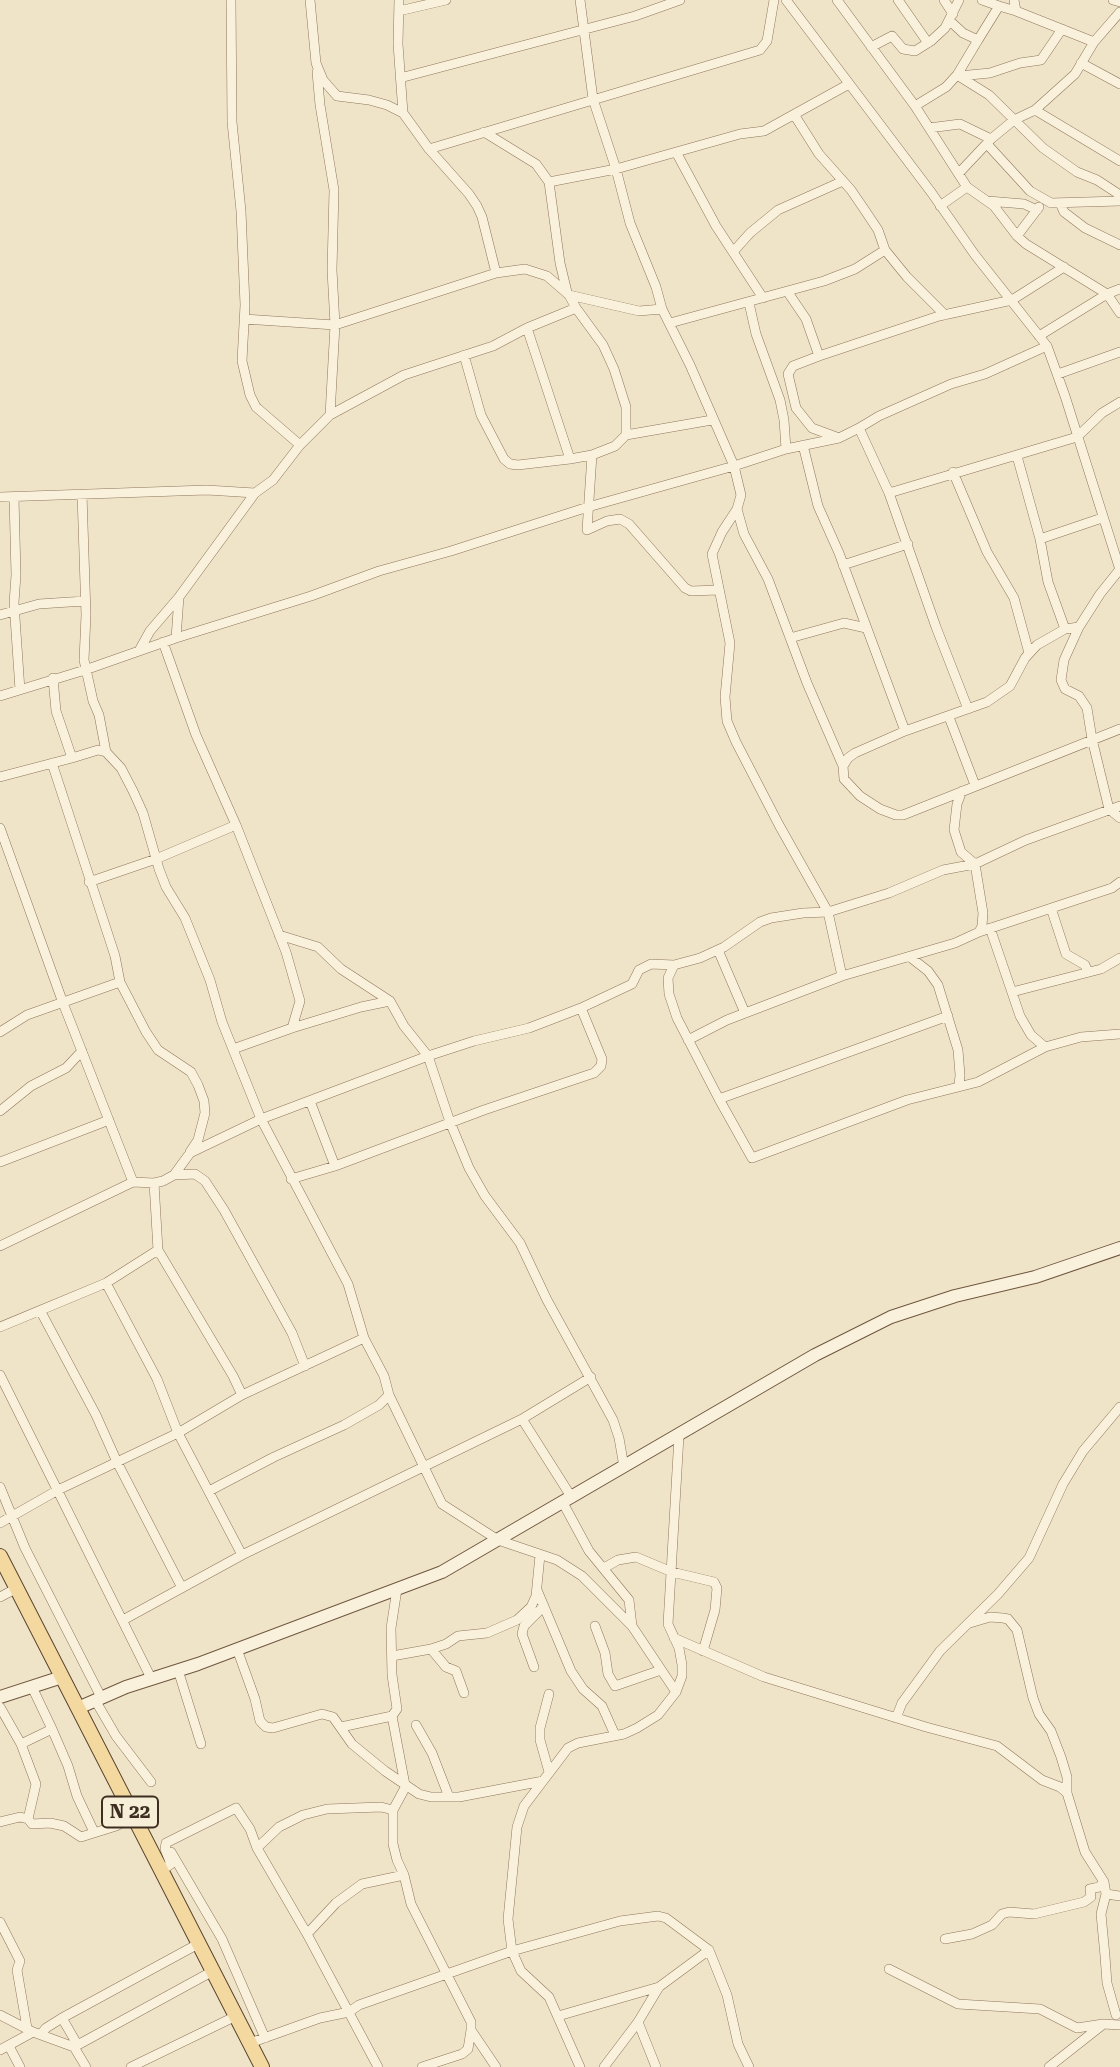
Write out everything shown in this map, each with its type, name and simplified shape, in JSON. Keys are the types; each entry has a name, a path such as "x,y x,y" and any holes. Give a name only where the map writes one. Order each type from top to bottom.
{"main road":[{"name":"N 22","path":"1,1561 262,2067"}],"street":[{"path":"231,0 232,122 241,211 244,319 242,361 250,395 263,414 300,445"},
{"path":"310,0 320,105 334,190 332,270 335,326 330,415"},
{"path":"399,0 403,113"},
{"path":"399,11 446,0"},
{"path":"580,0 593,99 630,223 662,309 690,365 734,466 741,495 737,509 713,549 718,590 730,643 725,713 730,729 779,825 828,912 842,976"},
{"path":"400,78 635,16 680,0"},
{"path":"429,149 761,50 767,41 774,0"},
{"path":"786,0 975,255 1047,346 1120,570 1079,627 1064,660 1061,680 1065,689 1084,701 1090,716 1092,740 1110,809 1120,818"},
{"path":"837,0 915,106 967,187 988,201 1000,212 1017,236 1043,256 1107,294 1120,313"},
{"path":"898,0 928,43"},
{"path":"944,0 963,33 978,40"},
{"path":"871,47 892,36 903,49 915,51 928,43 952,17 959,0"},
{"path":"982,0 1094,42"},
{"path":"1014,0 1016,11"},
{"path":"1113,0 1120,2"},
{"path":"915,106 942,90 958,75 999,6"},
{"path":"959,173 1014,120 1035,110 1075,74 1094,42 1120,12"},
{"path":"958,75 989,74 1020,63 1037,61 1044,57 1062,29"},
{"path":"316,63 323,80 337,96 369,100 403,113 477,206 496,273"},
{"path":"1081,63 1120,84"},
{"path":"958,75 989,95 1043,148 1077,172 1097,180 1120,195"},
{"path":"549,182 616,169 740,134 765,131 849,84"},
{"path":"1035,110 1120,161"},
{"path":"795,116 819,154 843,181 878,230 886,250 907,277 945,315"},
{"path":"929,128 960,124 989,142 1030,191 1051,203 1120,201"},
{"path":"484,132 537,164 549,182 560,263 568,293 610,358 626,407 626,435"},
{"path":"677,152 716,226 762,298"},
{"path":"733,252 750,233 778,210 843,181"},
{"path":"940,206 967,187"},
{"path":"1017,236 1044,200"},
{"path":"988,201 1024,204 1037,210"},
{"path":"1060,203 1064,212 1085,228 1120,245"},
{"path":"670,323 824,281 855,269 886,250"},
{"path":"839,438 812,428 796,408 788,374 793,366 945,315 1012,300 1064,267"},
{"path":"244,319 335,326 496,273 525,269 547,276 568,293 639,311 662,309"},
{"path":"1039,336 1107,294 1120,289"},
{"path":"787,291 806,319 819,356"},
{"path":"749,303 759,344 780,400 786,449"},
{"path":"140,649 149,631 179,597 256,493 273,480 300,445 330,415 404,375 493,346 527,328 576,308"},
{"path":"527,328 570,459"},
{"path":"0,696 312,596 379,570 452,551 786,449 839,438 879,416 951,384 985,374 1047,346"},
{"path":"1058,374 1120,352"},
{"path":"464,355 481,415 504,459 510,464 592,455 615,446 626,435 712,420"},
{"path":"889,493 1077,437 1102,413 1120,402"},
{"path":"859,428 889,493 968,709"},
{"path":"803,445 818,506 905,731"},
{"path":"592,455 587,530 607,521 620,519 629,524 685,588 691,591 718,590"},
{"path":"1017,456 1040,539 1048,582 1065,629"},
{"path":"953,472 987,552 1014,598 1029,653"},
{"path":"0,497 207,490 256,493"},
{"path":"82,494 85,670 99,715 106,752 121,768 143,813 166,887 185,918 261,1119 353,1294 357,1319 364,1338 387,1382 389,1395 423,1466 445,1507 498,1540 557,1560 589,1581 632,1626 676,1692"},
{"path":"14,497 14,612 20,690"},
{"path":"737,509 744,534 768,579 807,683 844,766 844,779 860,796 880,809 903,815 1120,729"},
{"path":"1040,539 1102,518"},
{"path":"843,565 908,544"},
{"path":"176,638 179,597"},
{"path":"0,615 47,603 85,601"},
{"path":"790,638 844,623 866,628"},
{"path":"844,766 848,758 855,753 905,731 987,702 1010,686 1029,653 1037,645 1065,629 1079,627"},
{"path":"163,642 196,735 236,825 279,935 300,1001 292,1028"},
{"path":"53,678 56,711 72,758"},
{"path":"949,717 975,785"},
{"path":"0,777 98,750 106,752"},
{"path":"52,763 115,956 120,982 158,1050 191,1072 204,1101 205,1113 198,1140 174,1175"},
{"path":"962,791 954,820 956,843 966,858 975,864 984,913 979,932"},
{"path":"190,1153 261,1119 428,1056 474,1041 529,1028 581,1008 632,984 639,970 646,966 661,962 674,965 700,958 718,950 760,922 803,913 828,912 889,892 943,870 975,864 1000,850 1120,806"},
{"path":"89,881 156,859 236,825"},
{"path":"0,828 63,1003 133,1182"},
{"path":"688,1040 710,1027 842,976 955,943 990,928 1112,888 1120,882"},
{"path":"1051,908 1066,954 1085,965 1088,972"},
{"path":"990,928 1025,1026 1045,1047"},
{"path":"279,935 318,947 341,969 390,1001 404,1026 428,1056 450,1122 473,1174 520,1243 564,1332 591,1377 620,1438 624,1467"},
{"path":"718,950 745,1013"},
{"path":"909,957 932,975 948,1016 958,1049 959,1086"},
{"path":"1012,992 1107,967 1120,958"},
{"path":"674,965 667,987 677,1018 752,1158 907,1100 987,1078 1045,1047 1081,1037 1120,1034"},
{"path":"0,1032 27,1015 120,982"},
{"path":"233,1049 292,1028 390,1001"},
{"path":"291,1179 335,1166 450,1122 594,1073 601,1066 602,1059 581,1008"},
{"path":"719,1099 948,1016"},
{"path":"0,1111 31,1086 66,1068 82,1051"},
{"path":"310,1101 335,1166"},
{"path":"0,1162 109,1120"},
{"path":"0,1246 133,1182 155,1183 174,1175 195,1174 205,1181 224,1210 286,1321 305,1366"},
{"path":"155,1183 158,1250 242,1395"},
{"path":"78,1709 151,1678 237,1649 442,1572 815,1355 891,1317 955,1296 1035,1277 1120,1248"},
{"path":"0,1327 107,1283 158,1250"},
{"path":"107,1283 156,1379 178,1433 242,1555"},
{"path":"41,1312 96,1415 117,1462 182,1588"},
{"path":"0,1522 58,1490 178,1433 242,1395 364,1338"},
{"path":"0,1375 151,1678"},
{"path":"123,1620 242,1555 522,1419 591,1377"},
{"path":"209,1491 344,1425 379,1405 389,1395"},
{"path":"896,1718 915,1684 940,1651 1016,1575 1029,1558 1063,1484 1083,1451 1120,1406"},
{"path":"522,1419 567,1500 589,1551 629,1600 632,1626"},
{"path":"580,2067 549,1997 521,1971 512,1951 508,1919 517,1827 524,1805 572,1746 637,1728 658,1715 676,1692 682,1676 682,1665 679,1648 668,1624 679,1436"},
{"path":"0,1487 25,1548 110,1727 151,1782"},
{"path":"392,1656 431,1649 458,1636 487,1633 508,1626 531,1607 537,1590 540,1555"},
{"path":"604,1569 618,1560 636,1557 672,1572 712,1580 718,1588 704,1651"},
{"path":"0,1597 17,1588"},
{"path":"341,1727 392,1716 397,1709 392,1618 397,1589"},
{"path":"537,1590 572,1671 583,1689 602,1706 615,1735"},
{"path":"534,1667 522,1633 524,1626 544,1606"},
{"path":"968,1623 1003,1618 1008,1619 1017,1630 1033,1698 1039,1714 1051,1731 1067,1777 1067,1794 1081,1844 1104,1882 1107,1894 1101,1914 1107,1983 1116,2015"},
{"path":"595,1626 605,1653 608,1674 615,1686 661,1670"},
{"path":"674,1638 764,1677 997,1746 1042,1780 1060,1787 1067,1794"},
{"path":"237,1649 260,1721 266,1727 273,1728 322,1714 333,1717 352,1744 419,1794 449,1797 475,1795 543,1781"},
{"path":"431,1649 446,1667 456,1671 464,1693"},
{"path":"178,1670 201,1744"},
{"path":"0,1697 62,1677"},
{"path":"32,1687 94,1832"},
{"path":"549,1694 540,1728 540,1740 549,1772"},
{"path":"0,1707 21,1744 36,1784 28,1819"},
{"path":"392,1716 405,1786 393,1810 393,1844 397,1860 404,1875 411,1904 471,2022 468,2049 461,2054 422,2067"},
{"path":"416,1725 432,1753 449,1797"},
{"path":"21,1744 52,1729"},
{"path":"257,1848 279,1827 303,1815 327,1809 381,1807 393,1810"},
{"path":"161,1871 171,1864 164,1849 166,1843 236,1808 250,1829 257,1848 307,1934 377,2067"},
{"path":"0,1822 16,1817 28,1819 32,1824 50,1823 64,1826 78,1837 133,1818"},
{"path":"166,1843 222,1939 265,2038"},
{"path":"307,1934 336,1903 362,1884 404,1875"},
{"path":"945,1939 982,1930 992,1925 1002,1914 1009,1912 1034,1914 1084,1902 1091,1897 1090,1889 1104,1882"},
{"path":"1107,1894 1120,1896"},
{"path":"250,2043 320,2018 349,2012 359,2005 512,1951 620,1921 658,1916 666,1918 709,1950 727,1995 738,2044 749,2067"},
{"path":"0,1922 20,1961 17,1970 33,2032"},
{"path":"20,2067 4,2048 46,2028 198,1944"},
{"path":"558,2016 659,1987 709,1950"},
{"path":"889,1969 958,2004 1040,2010 1077,2028 1103,2024 1120,2025"},
{"path":"0,2015 33,2032 76,2045 213,1971"},
{"path":"604,2067 638,2022 659,1987"},
{"path":"1049,2067 1116,2015 1120,2005"},
{"path":"131,2067 236,2016"},
{"path":"62,2018 86,2067"},
{"path":"638,2022 656,2067"},
{"path":"471,2030 496,2067"}]}
